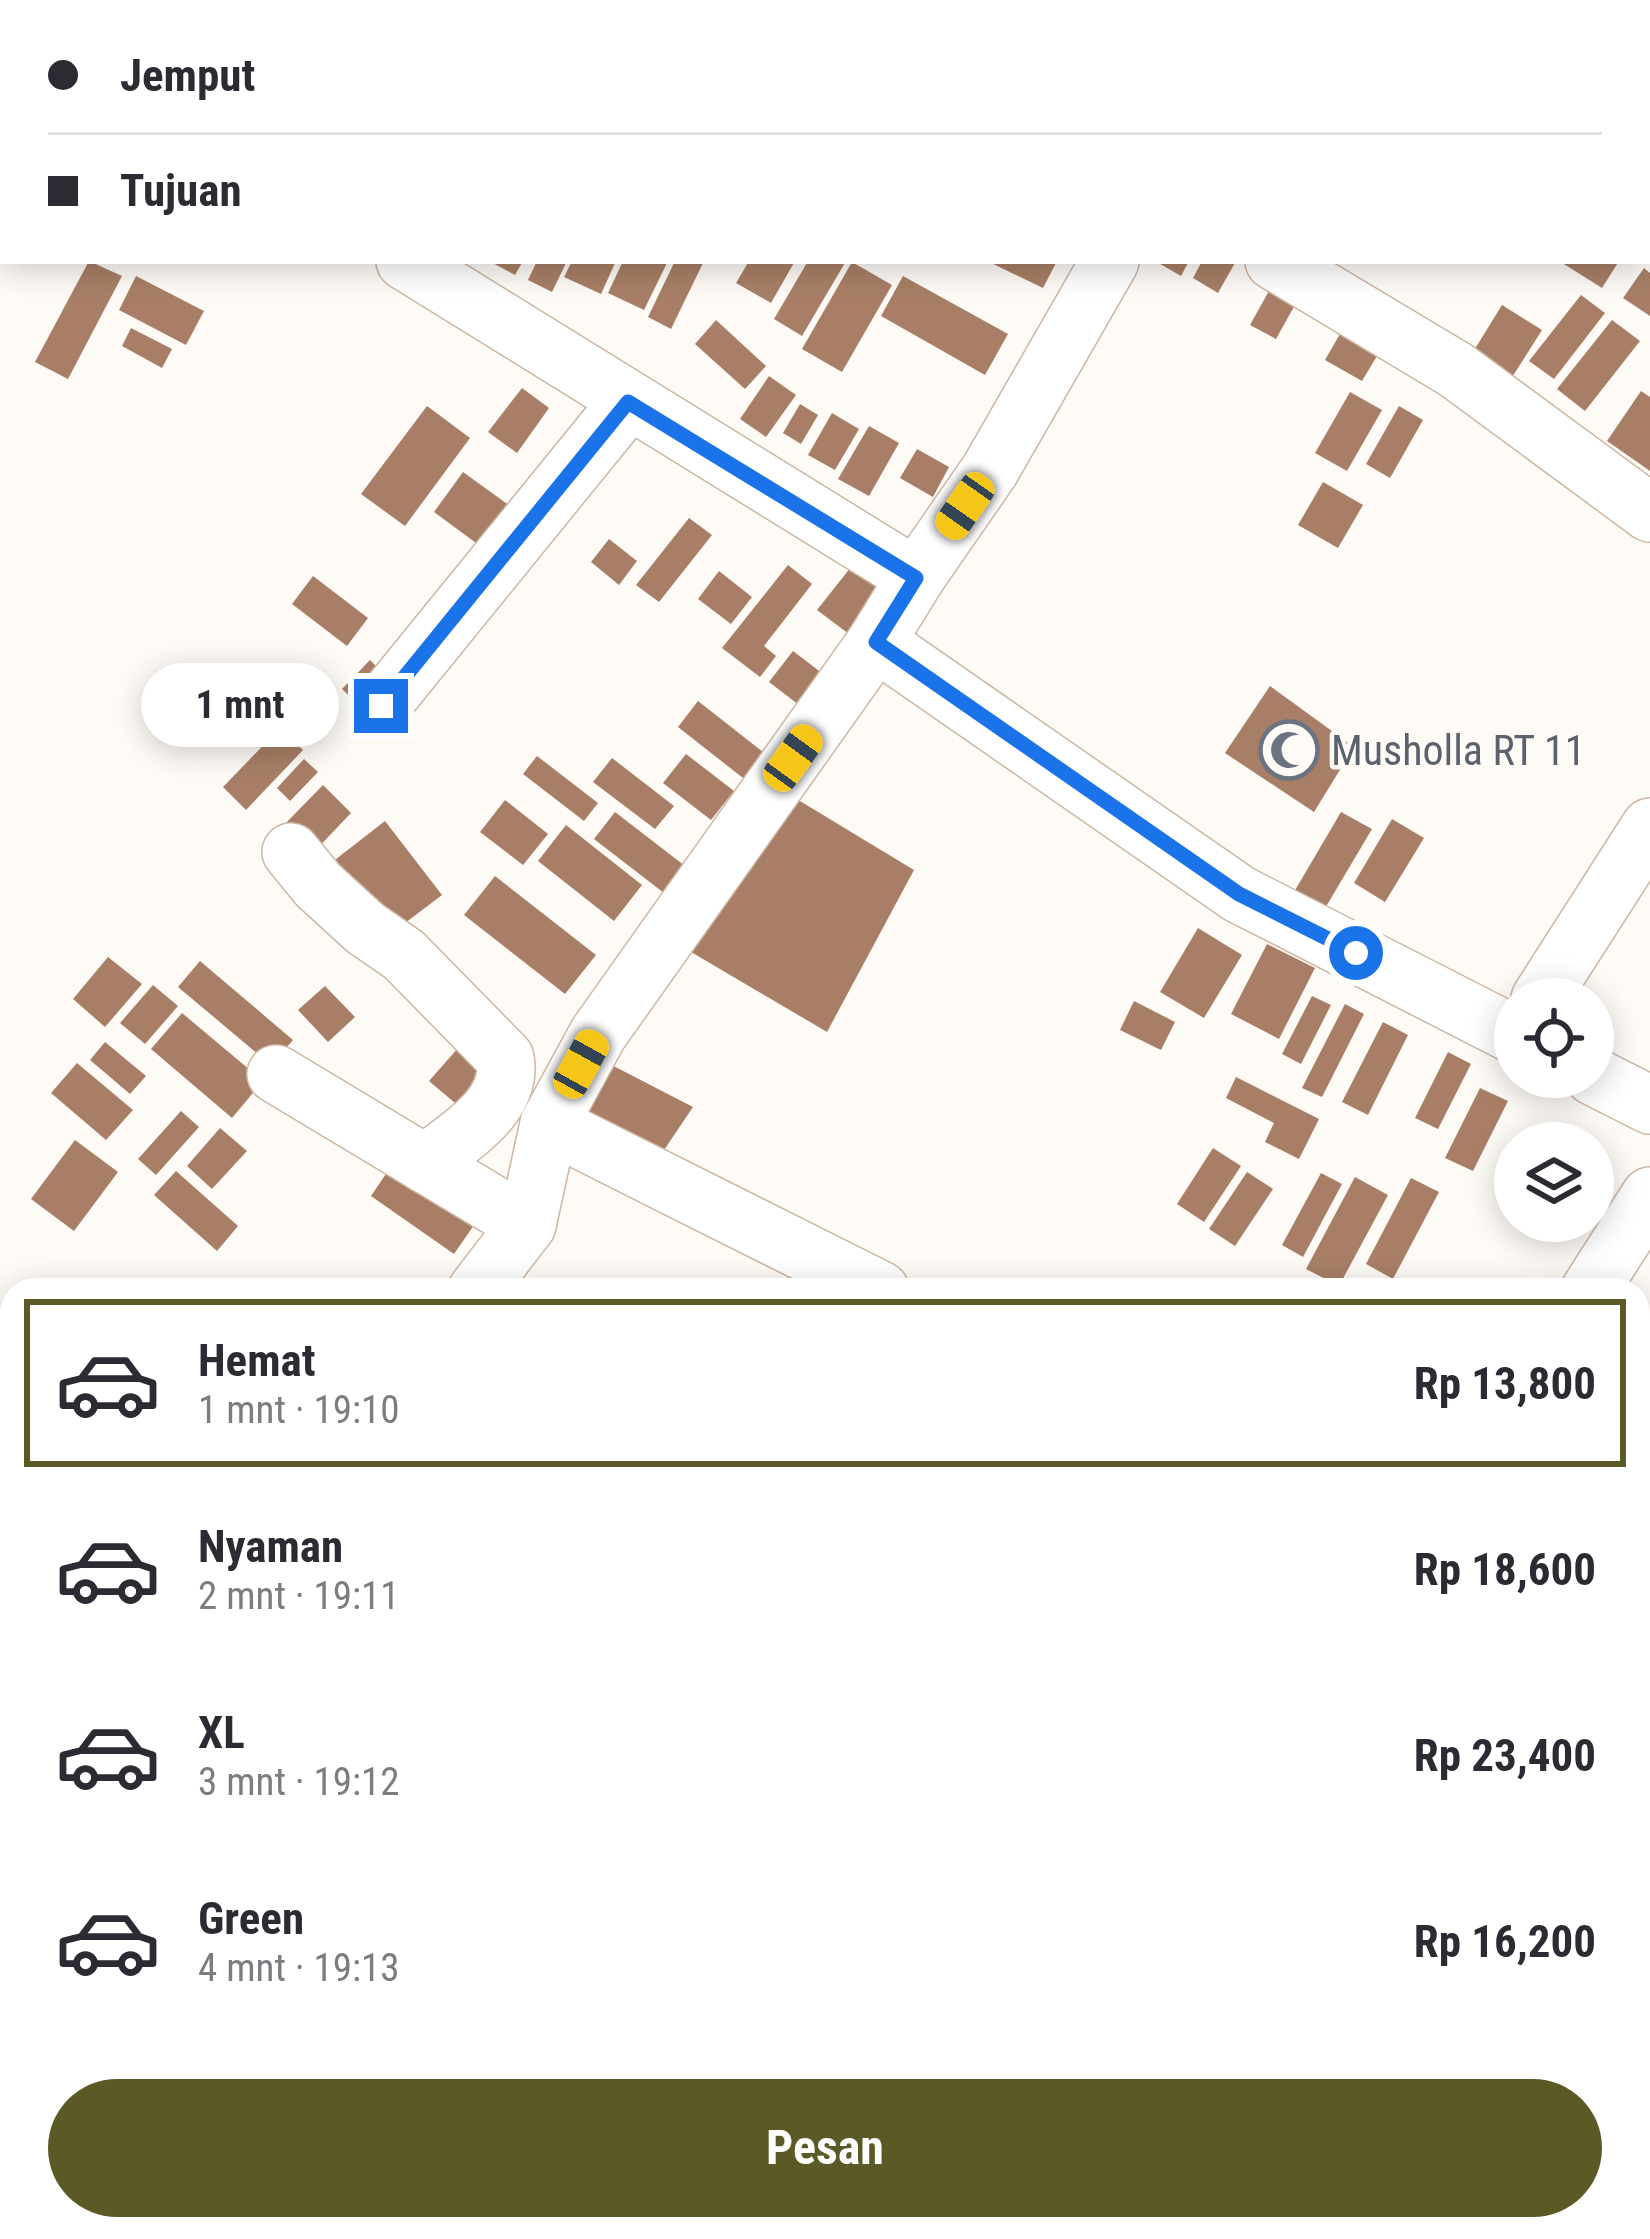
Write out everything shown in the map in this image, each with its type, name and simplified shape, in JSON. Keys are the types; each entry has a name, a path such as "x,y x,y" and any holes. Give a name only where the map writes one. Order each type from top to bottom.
{"street":[{"path":"410,264 916,578"},
{"path":"486,1278 527,1225 549,1124 598,1034 876,642 990,470 1108,264"},
{"path":"1279,264 1456,370 1650,513"},
{"path":"381,706 628,402"},
{"path":"876,642 1239,894 1494,1024"},
{"path":"1553,978 1650,827"},
{"path":"291,852 318,886 404,955 505,1058 508,1074 503,1092 484,1116 424,1164"},
{"path":"276,1074 527,1225"},
{"path":"1614,1087 1650,1105"},
{"path":"549,1124 856,1278"},
{"path":"1598,1278 1650,1196"}],"building":[{"path":"87,264 122,276 68,379 35,362"},
{"path":"495,264 521,264 515,275"},
{"path":"536,264 566,264 552,292 528,280"},
{"path":"570,264 615,264 601,294 564,277"},
{"path":"622,264 667,264 644,310 608,293"},
{"path":"674,264 703,264 671,329 648,317"},
{"path":"747,264 793,264 771,303 736,283"},
{"path":"806,264 844,264 802,336 774,319"},
{"path":"851,264 892,285 842,372 802,349"},
{"path":"993,264 1055,264 1043,288"},
{"path":"1160,264 1187,264 1181,276"},
{"path":"1200,264 1234,264 1218,293 1193,278"},
{"path":"1564,264 1617,264 1602,288"},
{"path":"1644,268 1650,273 1650,316 1623,298"},
{"path":"1279,273 1305,287 1276,339 1250,325"},
{"path":"136,276 204,311 186,345 119,310"},
{"path":"903,276 1008,334 985,375 881,316"},
{"path":"1581,295 1605,313 1554,379 1529,361"},
{"path":"1502,305 1542,330 1504,390 1465,365"},
{"path":"716,320 766,366 745,389 695,344"},
{"path":"1348,320 1386,341 1362,381 1325,360"},
{"path":"1612,320 1640,341 1585,411 1557,389"},
{"path":"131,328 172,349 162,368 122,346"},
{"path":"769,376 796,395 766,437 740,419"},
{"path":"522,388 549,408 517,453 488,432"},
{"path":"1641,391 1650,397 1650,471 1607,441"},
{"path":"1350,392 1382,410 1347,471 1315,453"},
{"path":"800,404 818,415 801,444 783,433"},
{"path":"427,406 470,438 405,526 361,494"},
{"path":"1399,406 1423,420 1390,478 1366,464"},
{"path":"832,413 859,429 835,470 808,455"},
{"path":"869,426 899,443 869,496 838,479"},
{"path":"917,449 949,467 933,497 900,478"},
{"path":"463,472 525,517 495,557 434,512"},
{"path":"1323,482 1363,505 1338,548 1298,525"},
{"path":"689,518 712,535 659,602 636,585"},
{"path":"609,539 637,561 619,585 591,562"},
{"path":"788,565 812,584 764,646 776,656 760,677 722,648"},
{"path":"851,567 882,592 849,634 817,610"},
{"path":"719,571 752,597 731,624 698,599"},
{"path":"313,576 368,618 347,646 292,604"},
{"path":"793,651 831,680 807,711 769,682"},
{"path":"370,660 391,681 363,709 342,689"},
{"name":"Musholla RT 11","path":"1270,686 1354,747 1314,812 1225,753"},
{"path":"698,701 763,752 743,778 678,727"},
{"path":"280,728 303,750 246,810 223,787"},
{"path":"686,754 734,791 711,820 663,783"},
{"path":"537,756 598,803 584,821 523,774"},
{"path":"612,758 674,806 655,829 593,782"},
{"path":"304,759 318,772 290,801 277,788"},
{"path":"323,785 351,813 311,855 282,827"},
{"path":"790,795 914,870 827,1032 681,946"},
{"path":"505,800 548,834 523,865 480,832"},
{"path":"615,812 685,866 664,893 594,839"},
{"path":"1341,812 1372,829 1324,910 1294,892"},
{"path":"1392,819 1424,838 1385,902 1354,883"},
{"path":"385,821 442,895 388,936 331,863"},
{"path":"566,825 642,885 614,921 538,861"},
{"path":"495,876 596,955 565,994 464,915"},
{"path":"1198,928 1242,955 1204,1018 1160,992"},
{"path":"1267,944 1315,968 1279,1039 1231,1014"},
{"path":"108,957 142,984 105,1027 73,999"},
{"path":"200,961 293,1040 271,1065 178,987"},
{"path":"153,985 178,1006 145,1044 120,1023"},
{"path":"325,986 355,1017 328,1042 298,1010"},
{"path":"1312,996 1331,1005 1301,1064 1282,1054"},
{"path":"1134,1001 1175,1022 1161,1050 1120,1030"},
{"path":"1345,1004 1364,1014 1322,1097 1302,1088"},
{"path":"182,1013 263,1081 232,1118 151,1049"},
{"path":"1383,1022 1408,1035 1368,1115 1342,1102"},
{"path":"466,1039 504,1073 468,1114 429,1081"},
{"path":"105,1042 146,1076 130,1094 90,1060"},
{"path":"1448,1052 1471,1064 1438,1129 1415,1118"},
{"path":"600,1059 693,1107 660,1156 575,1111"},
{"path":"77,1063 133,1110 106,1140 51,1093"},
{"path":"1236,1077 1319,1119 1299,1159 1265,1142 1274,1123 1226,1098"},
{"path":"1480,1088 1508,1101 1473,1171 1445,1158"},
{"path":"181,1111 199,1127 156,1175 138,1159"},
{"path":"220,1128 247,1151 212,1189 187,1166"},
{"path":"75,1140 118,1172 74,1231 31,1199"},
{"path":"1213,1148 1241,1166 1204,1222 1177,1204"},
{"path":"398,1156 481,1215 454,1254 371,1196"},
{"path":"176,1171 238,1226 217,1251 154,1195"},
{"path":"1247,1172 1273,1189 1235,1246 1209,1229"},
{"path":"1321,1173 1342,1184 1303,1257 1282,1245"},
{"path":"1355,1177 1388,1195 1343,1278 1323,1278 1306,1269"},
{"path":"1411,1178 1439,1192 1394,1278 1366,1264"}],"place":[{"name":"Musholla RT 11","path":"1289,750"}],"route":[{"path":"381,706 628,402 916,578 876,642 1239,894 1356,953"}]}
